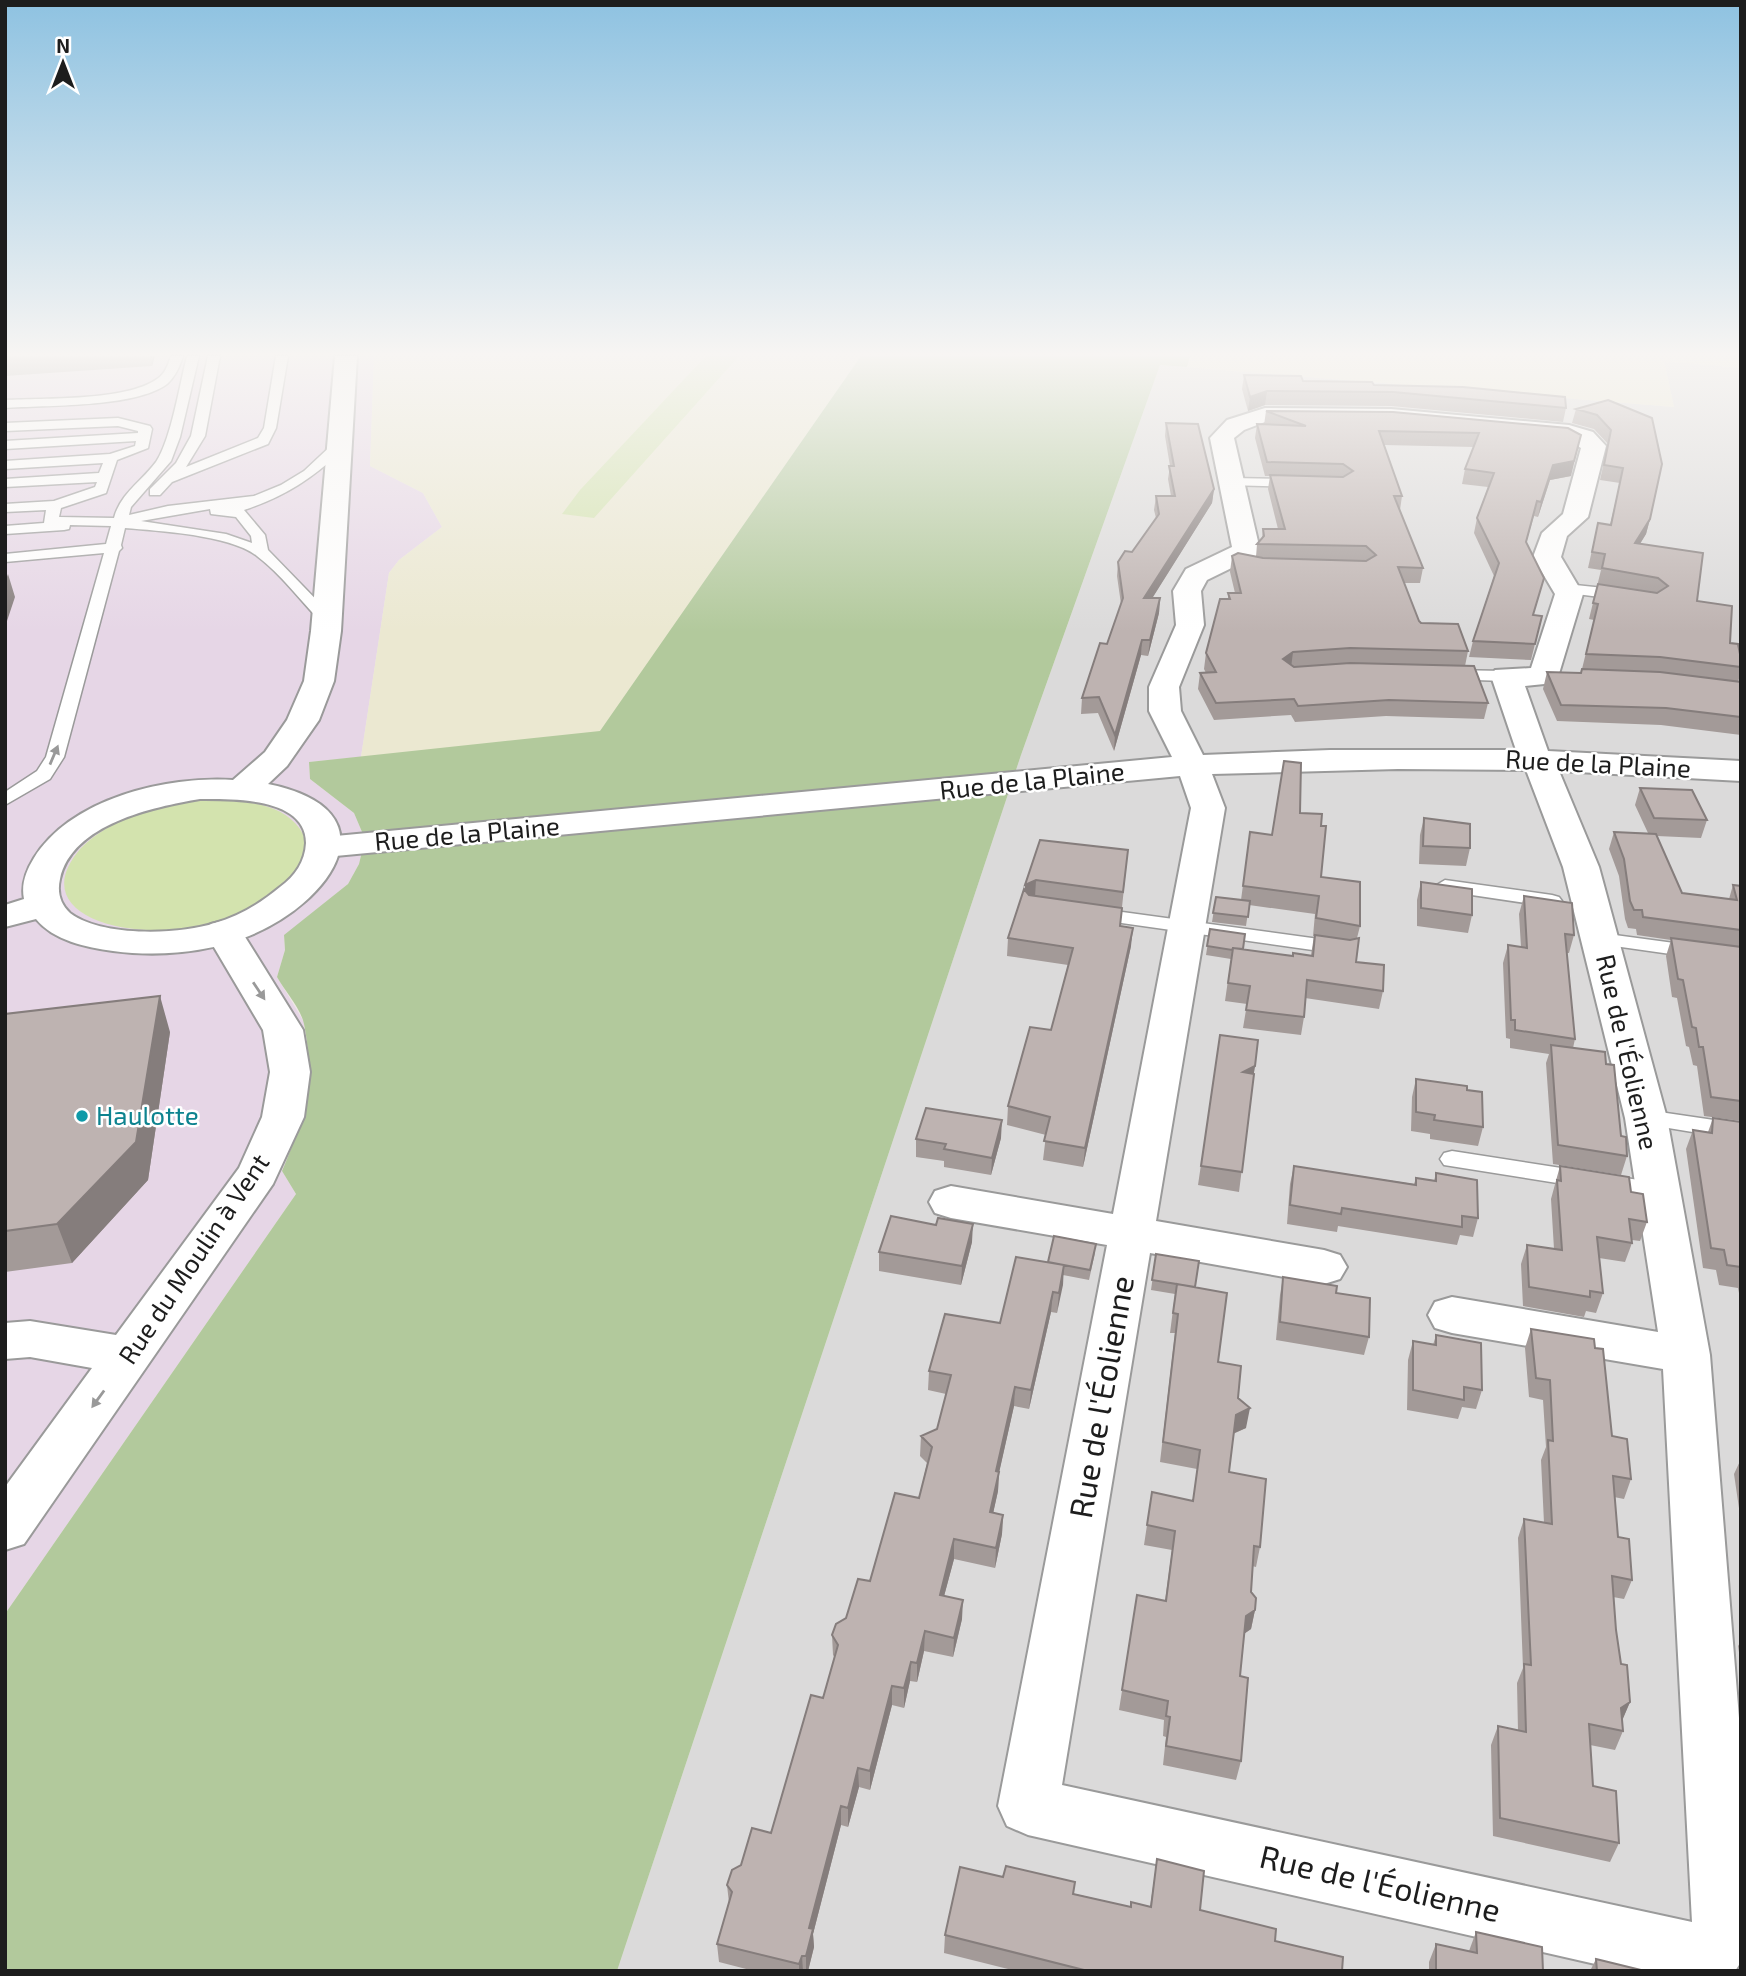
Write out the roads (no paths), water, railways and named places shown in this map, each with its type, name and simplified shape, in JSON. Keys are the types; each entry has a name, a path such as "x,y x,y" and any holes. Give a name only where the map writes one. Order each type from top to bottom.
{"street":[{"path":"243,789 276,759 303,720 319,681 327,619 340,448"},
{"path":"1224,448 1231,482"},
{"path":"1506,676 1550,677 1569,594 1547,556 1555,533 1575,517 1593,448"},
{"name":"Rue de l'Éolienne","path":"1231,482 1246,550 1237,562 1196,575 1187,591 1190,625 1164,687 1165,711 1192,765 1208,808 1028,1805 1706,1957 1724,1931 1730,1822 1686,1355 1646,1118 1596,923 1581,867 1545,775 1535,759 1506,676"},
{"name":"Rue de la Plaine","path":"325,847 1192,765 1314,759 1535,759 1741,771"},
{"path":"200,789 243,789 278,796 304,808 321,825 325,847 319,869 299,892 269,912 224,932 183,940 136,943 94,937 62,924 44,905 40,880 52,855 77,831 113,811 156,797 200,789"},
{"path":"5,916 44,905"},
{"name":"Rue du Moulin à Vent","path":"5,1528 258,1173 283,1117 290,1072 283,1031 224,932"},
{"path":"951,1202 1324,1267"},
{"path":"1452,1315 1686,1355"},
{"path":"5,1341 30,1339 129,1356"}],"lane":[{"path":"5,465 111,458 140,448"},
{"path":"5,800 44,775 55,757 115,548 124,506 164,461 169,448"},
{"path":"119,523 169,479 193,448"},
{"path":"169,479 245,448"},
{"path":"233,511 303,478 336,448"},
{"path":"5,508 55,505 101,490 111,458"},
{"path":"5,483 106,477"},
{"path":"1231,482 1313,484"},
{"path":"5,530 119,523 151,513 252,500"},
{"path":"55,505 50,521 93,520 206,534 261,551 327,619"},
{"path":"151,513 240,513 258,535 261,551"},
{"path":"5,558 115,548"},
{"path":"1566,589 1640,598"},
{"path":"1427,674 1506,676"},
{"path":"1438,885 1741,958"},
{"path":"1076,911 1347,949"},
{"path":"1646,1118 1741,1132"},
{"path":"1452,1159 1658,1191"}],"place":[{"name":"Haulotte","path":"82,1116"}]}
